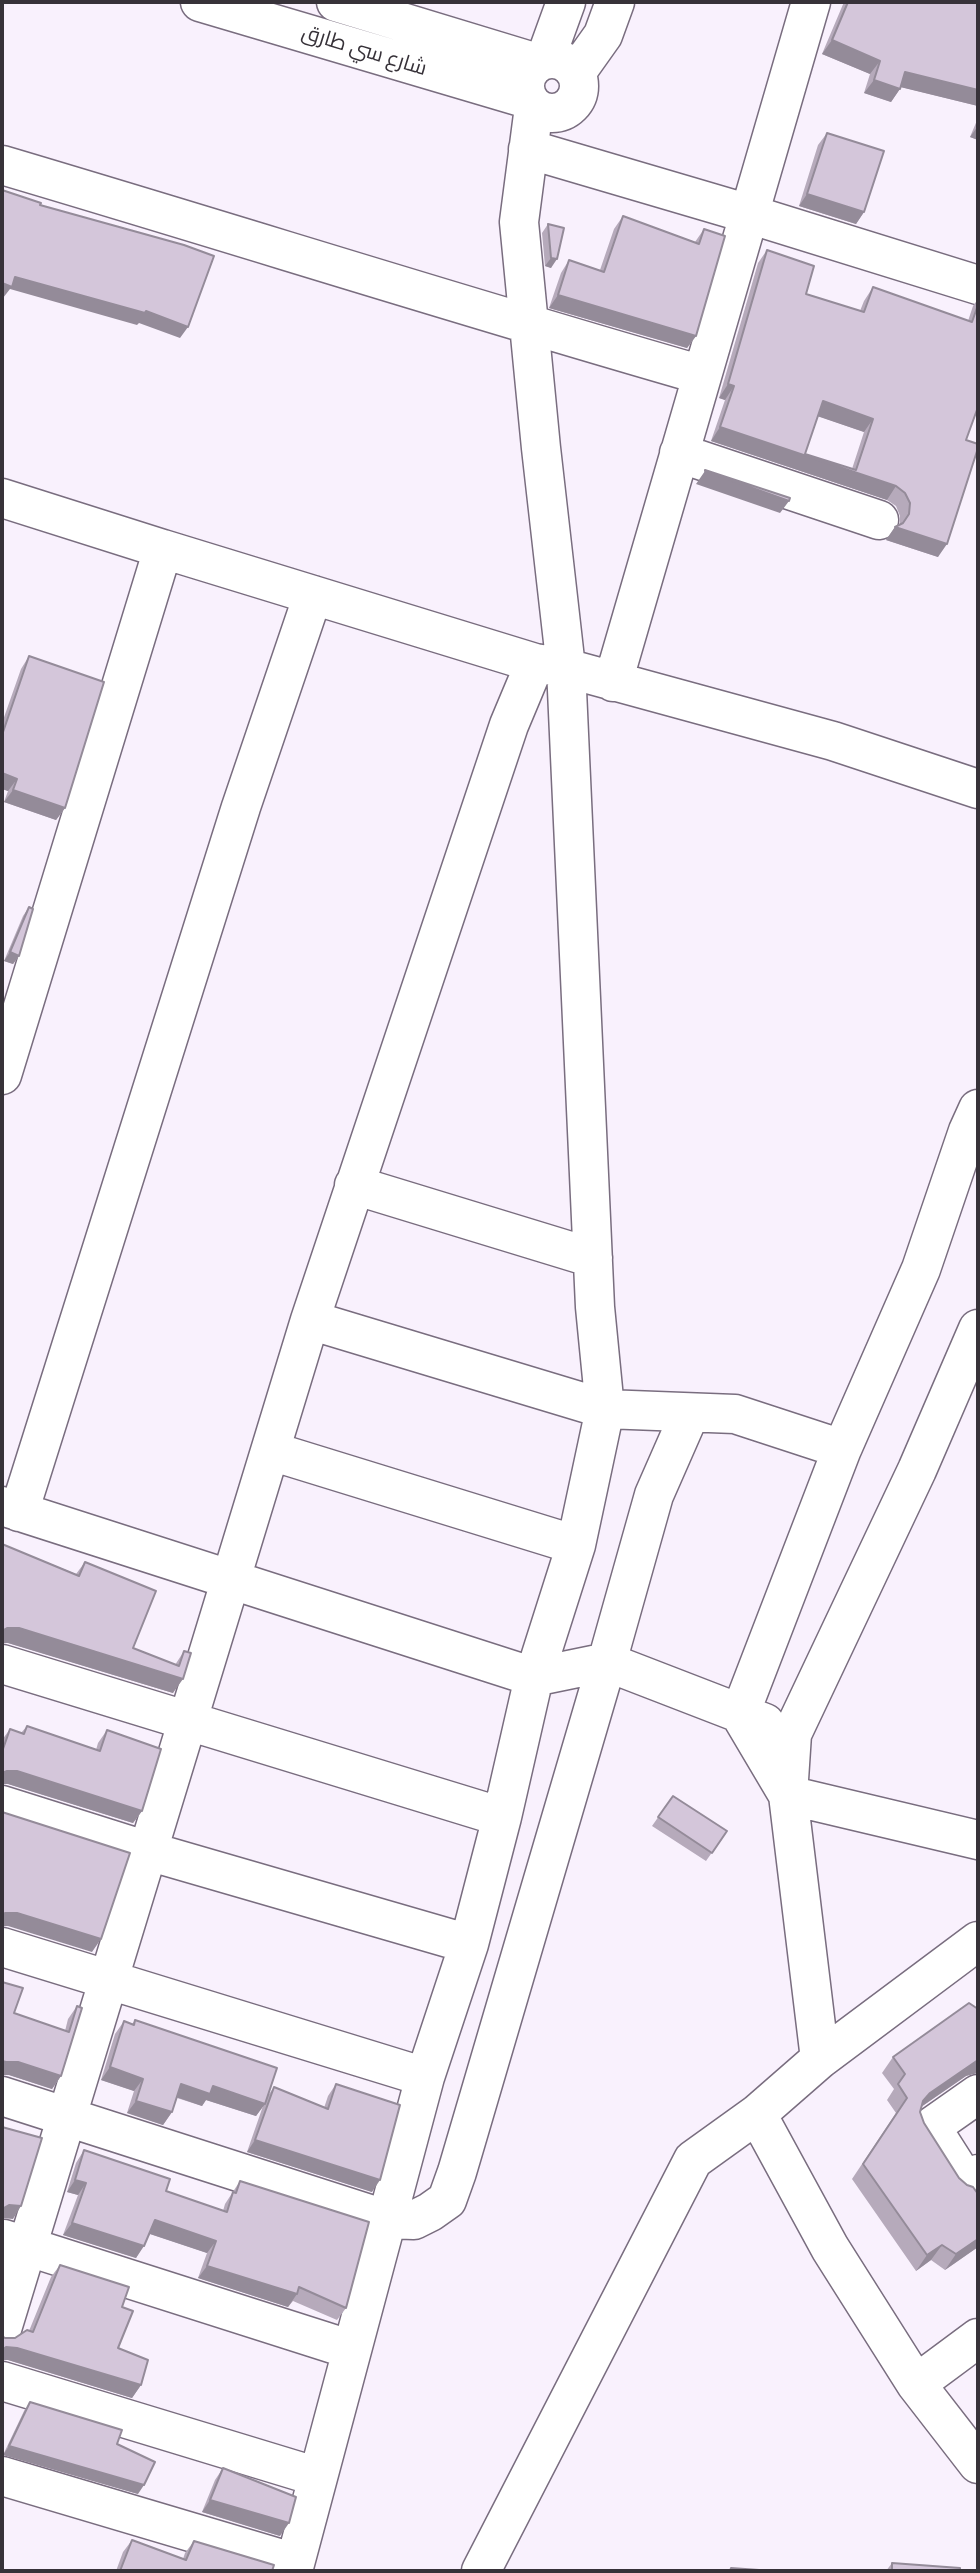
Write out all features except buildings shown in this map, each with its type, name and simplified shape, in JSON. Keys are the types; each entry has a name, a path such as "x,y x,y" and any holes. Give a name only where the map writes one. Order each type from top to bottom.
{"street":[{"name":"شارع سي طارق","path":"200,2 531,103 553,113 571,106 577,97 579,85 553,65 336,2"},
{"path":"553,65 566,2"},
{"path":"553,65 603,35 615,2"},
{"path":"613,682 811,2"},
{"path":"2,2476 294,2567 385,2219 425,2077 469,1944 534,1677 576,1545 605,1409 529,326 519,222 531,103"},
{"path":"528,149 978,285"},
{"path":"2,165 529,326 702,375"},
{"path":"679,453 878,520"},
{"path":"2,498 551,666 833,741 978,789"},
{"path":"2,1075 15,983 163,549"},
{"path":"313,595 10,1509 534,1677 607,1662 792,1734"},
{"path":"2,2329 14,2243 67,2116 229,1579 354,1185 509,725 551,666"},
{"path":"740,1714 842,1449 921,1269 978,1109"},
{"path":"354,1185 593,1258"},
{"path":"310,1320 605,1409 735,1414 842,1449"},
{"path":"820,2059 788,1795 792,1734 917,1470 978,1328"},
{"path":"2,2096 385,2219 414,2220 447,2200 607,1662 654,1494 690,1413"},
{"path":"271,1451 576,1545"},
{"path":"2,1664 502,1817"},
{"path":"740,1714 788,1795 978,1840"},
{"path":"2,1805 148,1851 469,1944"},
{"path":"481,2571 693,2160 757,2114 820,2059 978,1941"},
{"path":"2,1947 425,2077"},
{"path":"978,2094 931,2127 966,2182 978,2174"},
{"path":"757,2114 830,2248 916,2384 978,2464"},
{"path":"14,2243 352,2350"},
{"path":"916,2384 978,2337"},
{"path":"2,2381 318,2477"}]}
